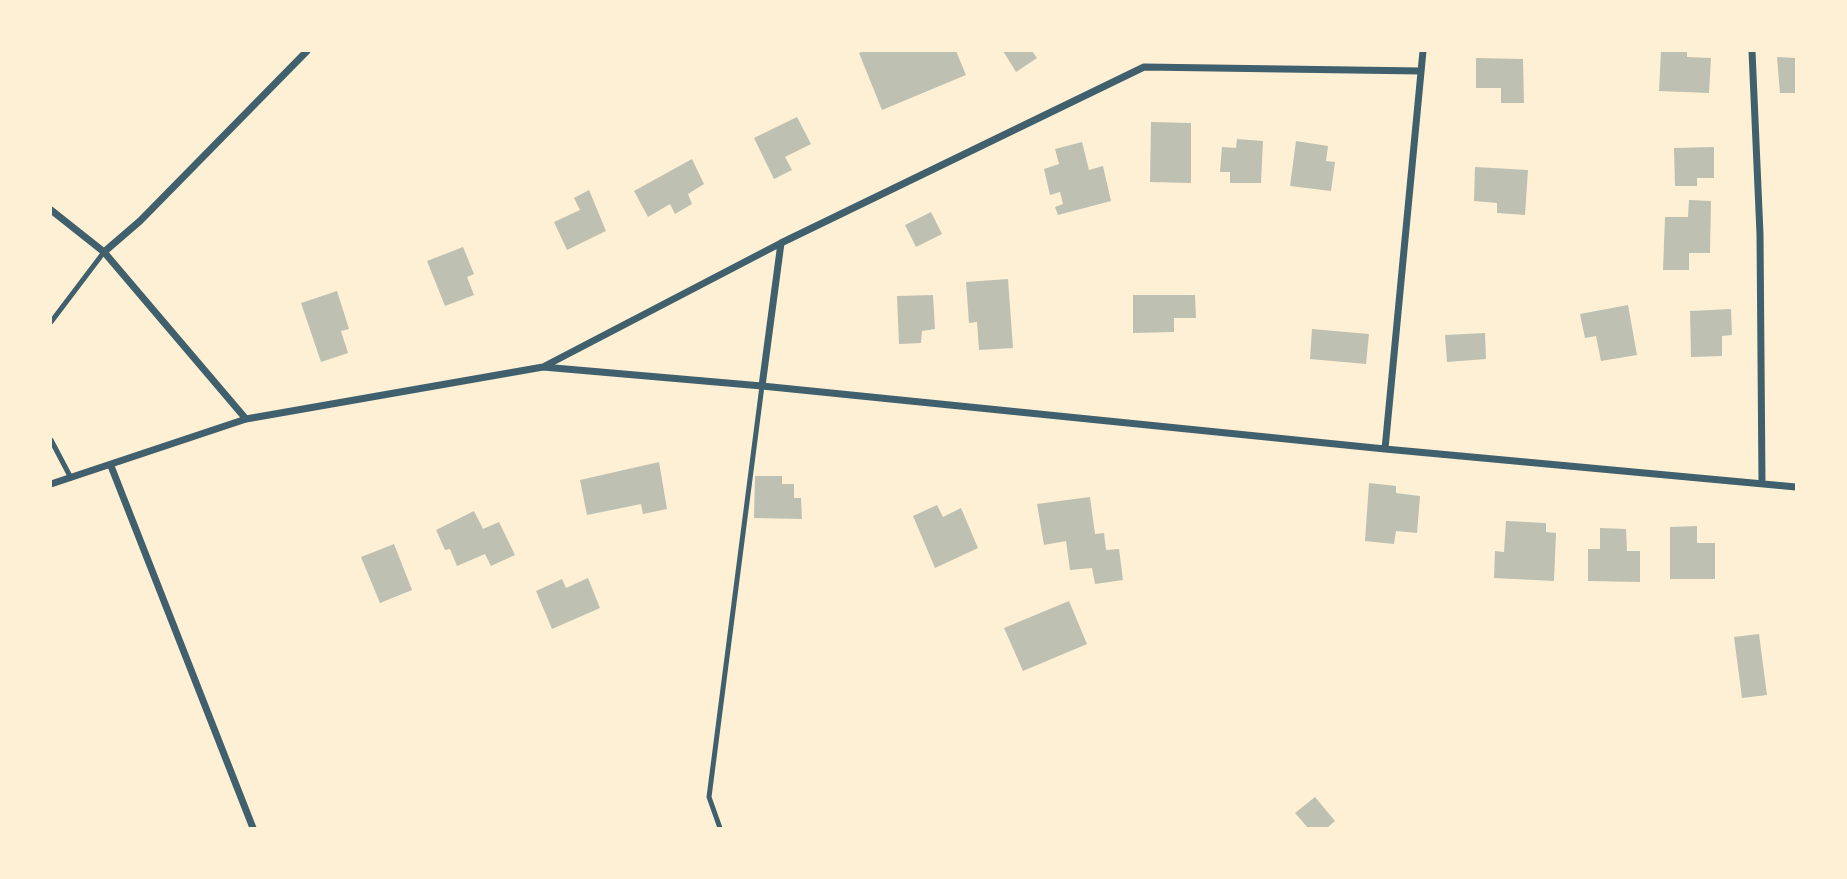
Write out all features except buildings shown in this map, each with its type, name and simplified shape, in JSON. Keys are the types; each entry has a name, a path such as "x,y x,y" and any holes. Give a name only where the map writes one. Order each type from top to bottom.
{"street":[{"path":"104,253 140,221 307,51"},
{"path":"1385,449 1423,51"},
{"path":"1752,51 1760,234 1762,483"},
{"path":"543,367 781,243 1144,67 1421,71"},
{"path":"51,210 104,253 246,419"},
{"path":"762,386 781,243"},
{"path":"51,484 246,419 543,367 1796,487"},
{"path":"111,466 253,828"}],"lane":[{"path":"51,322 104,253"},
{"path":"720,828 709,797 762,386"},
{"path":"51,440 71,478"}]}
